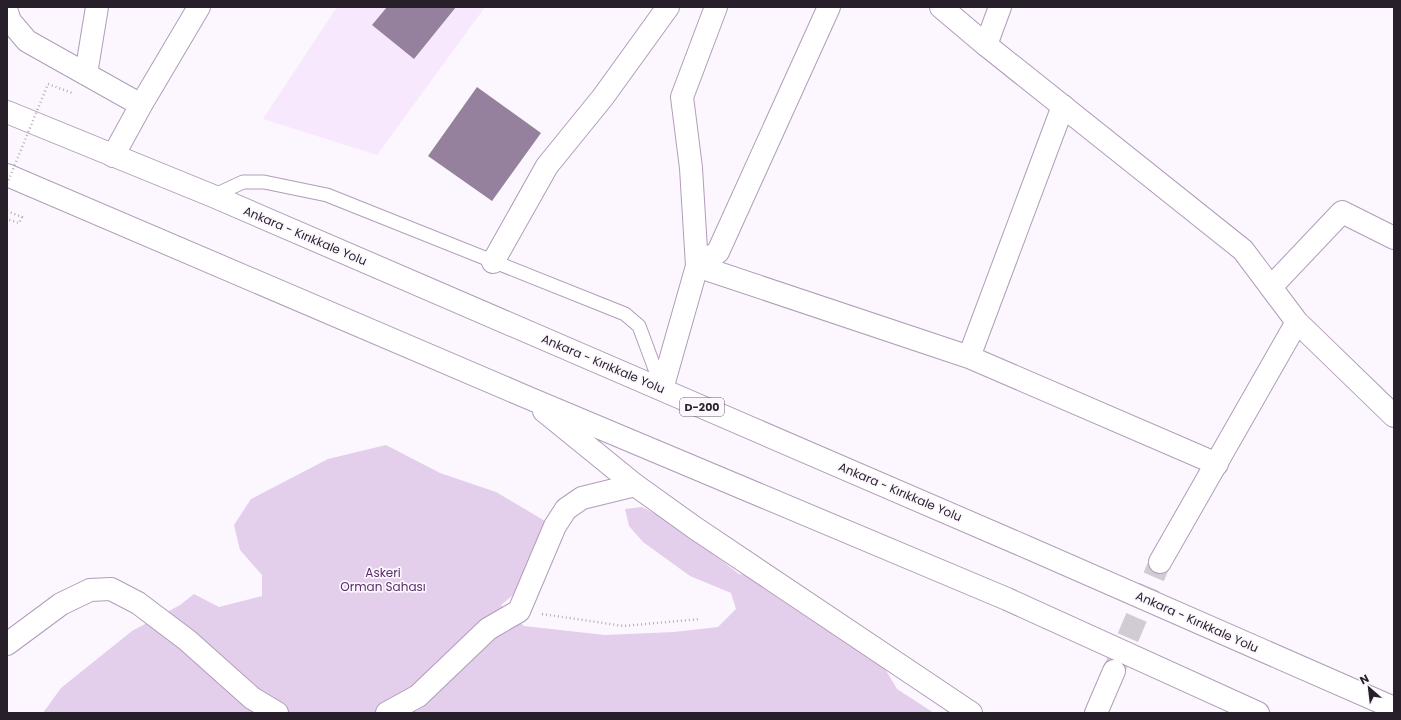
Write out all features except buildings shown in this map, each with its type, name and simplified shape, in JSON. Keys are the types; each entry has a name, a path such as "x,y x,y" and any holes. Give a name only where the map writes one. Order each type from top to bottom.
{"main road":[{"path":"86,74 98,7"},
{"path":"113,156 141,105 199,7"},
{"path":"493,262 547,166 603,97 668,7"},
{"path":"662,389 697,266 691,168 682,98 716,7"},
{"path":"697,266 718,252 829,7"},
{"path":"941,7 986,45 1243,250 1297,322 1392,411"},
{"path":"986,45 1000,7"},
{"path":"8,18 27,41 141,105"},
{"path":"969,357 1063,106"},
{"name":"Ankara - Kırıkkale Yolu","path":"7,112 214,196 662,389 1394,708"},
{"path":"7,175 524,396 1007,599 1258,713"},
{"path":"1271,287 1342,212 1394,238"},
{"path":"697,266 969,357 1217,464"},
{"path":"1160,562 1297,322"},
{"path":"524,396 635,485 696,528 971,713"},
{"path":"387,713 418,696 488,628 519,611 555,526 566,509 582,498 635,485"},
{"path":"7,644 61,604 90,590 111,589 138,603 187,640 252,698 277,713"},
{"path":"1096,713 1114,672"}],"lane":[{"path":"214,196 242,182 264,182 327,195 625,314 639,326 662,389"}],"path":[{"path":"7,184 48,84 78,96"},
{"path":"7,211 22,218 19,223 7,219"},
{"path":"519,611 624,626 700,619"}],"shaded area":[{"path":"337,7 485,7 377,155 263,119"}],"green space":[{"name":"Askeri Orman Sahası","path":"386,445 440,473 496,492 545,521 525,585 501,605 524,626 605,635 674,632 718,627 736,609 731,593 690,576 643,542 629,526 625,509 642,507 665,519 739,574 758,577 884,667 897,689 934,713 43,713 61,688 132,631 180,605 194,594 219,607 262,596 262,575 240,550 234,525 251,499 328,459"}],"tunnel":[{"path":"1115,668 1160,562"}]}
